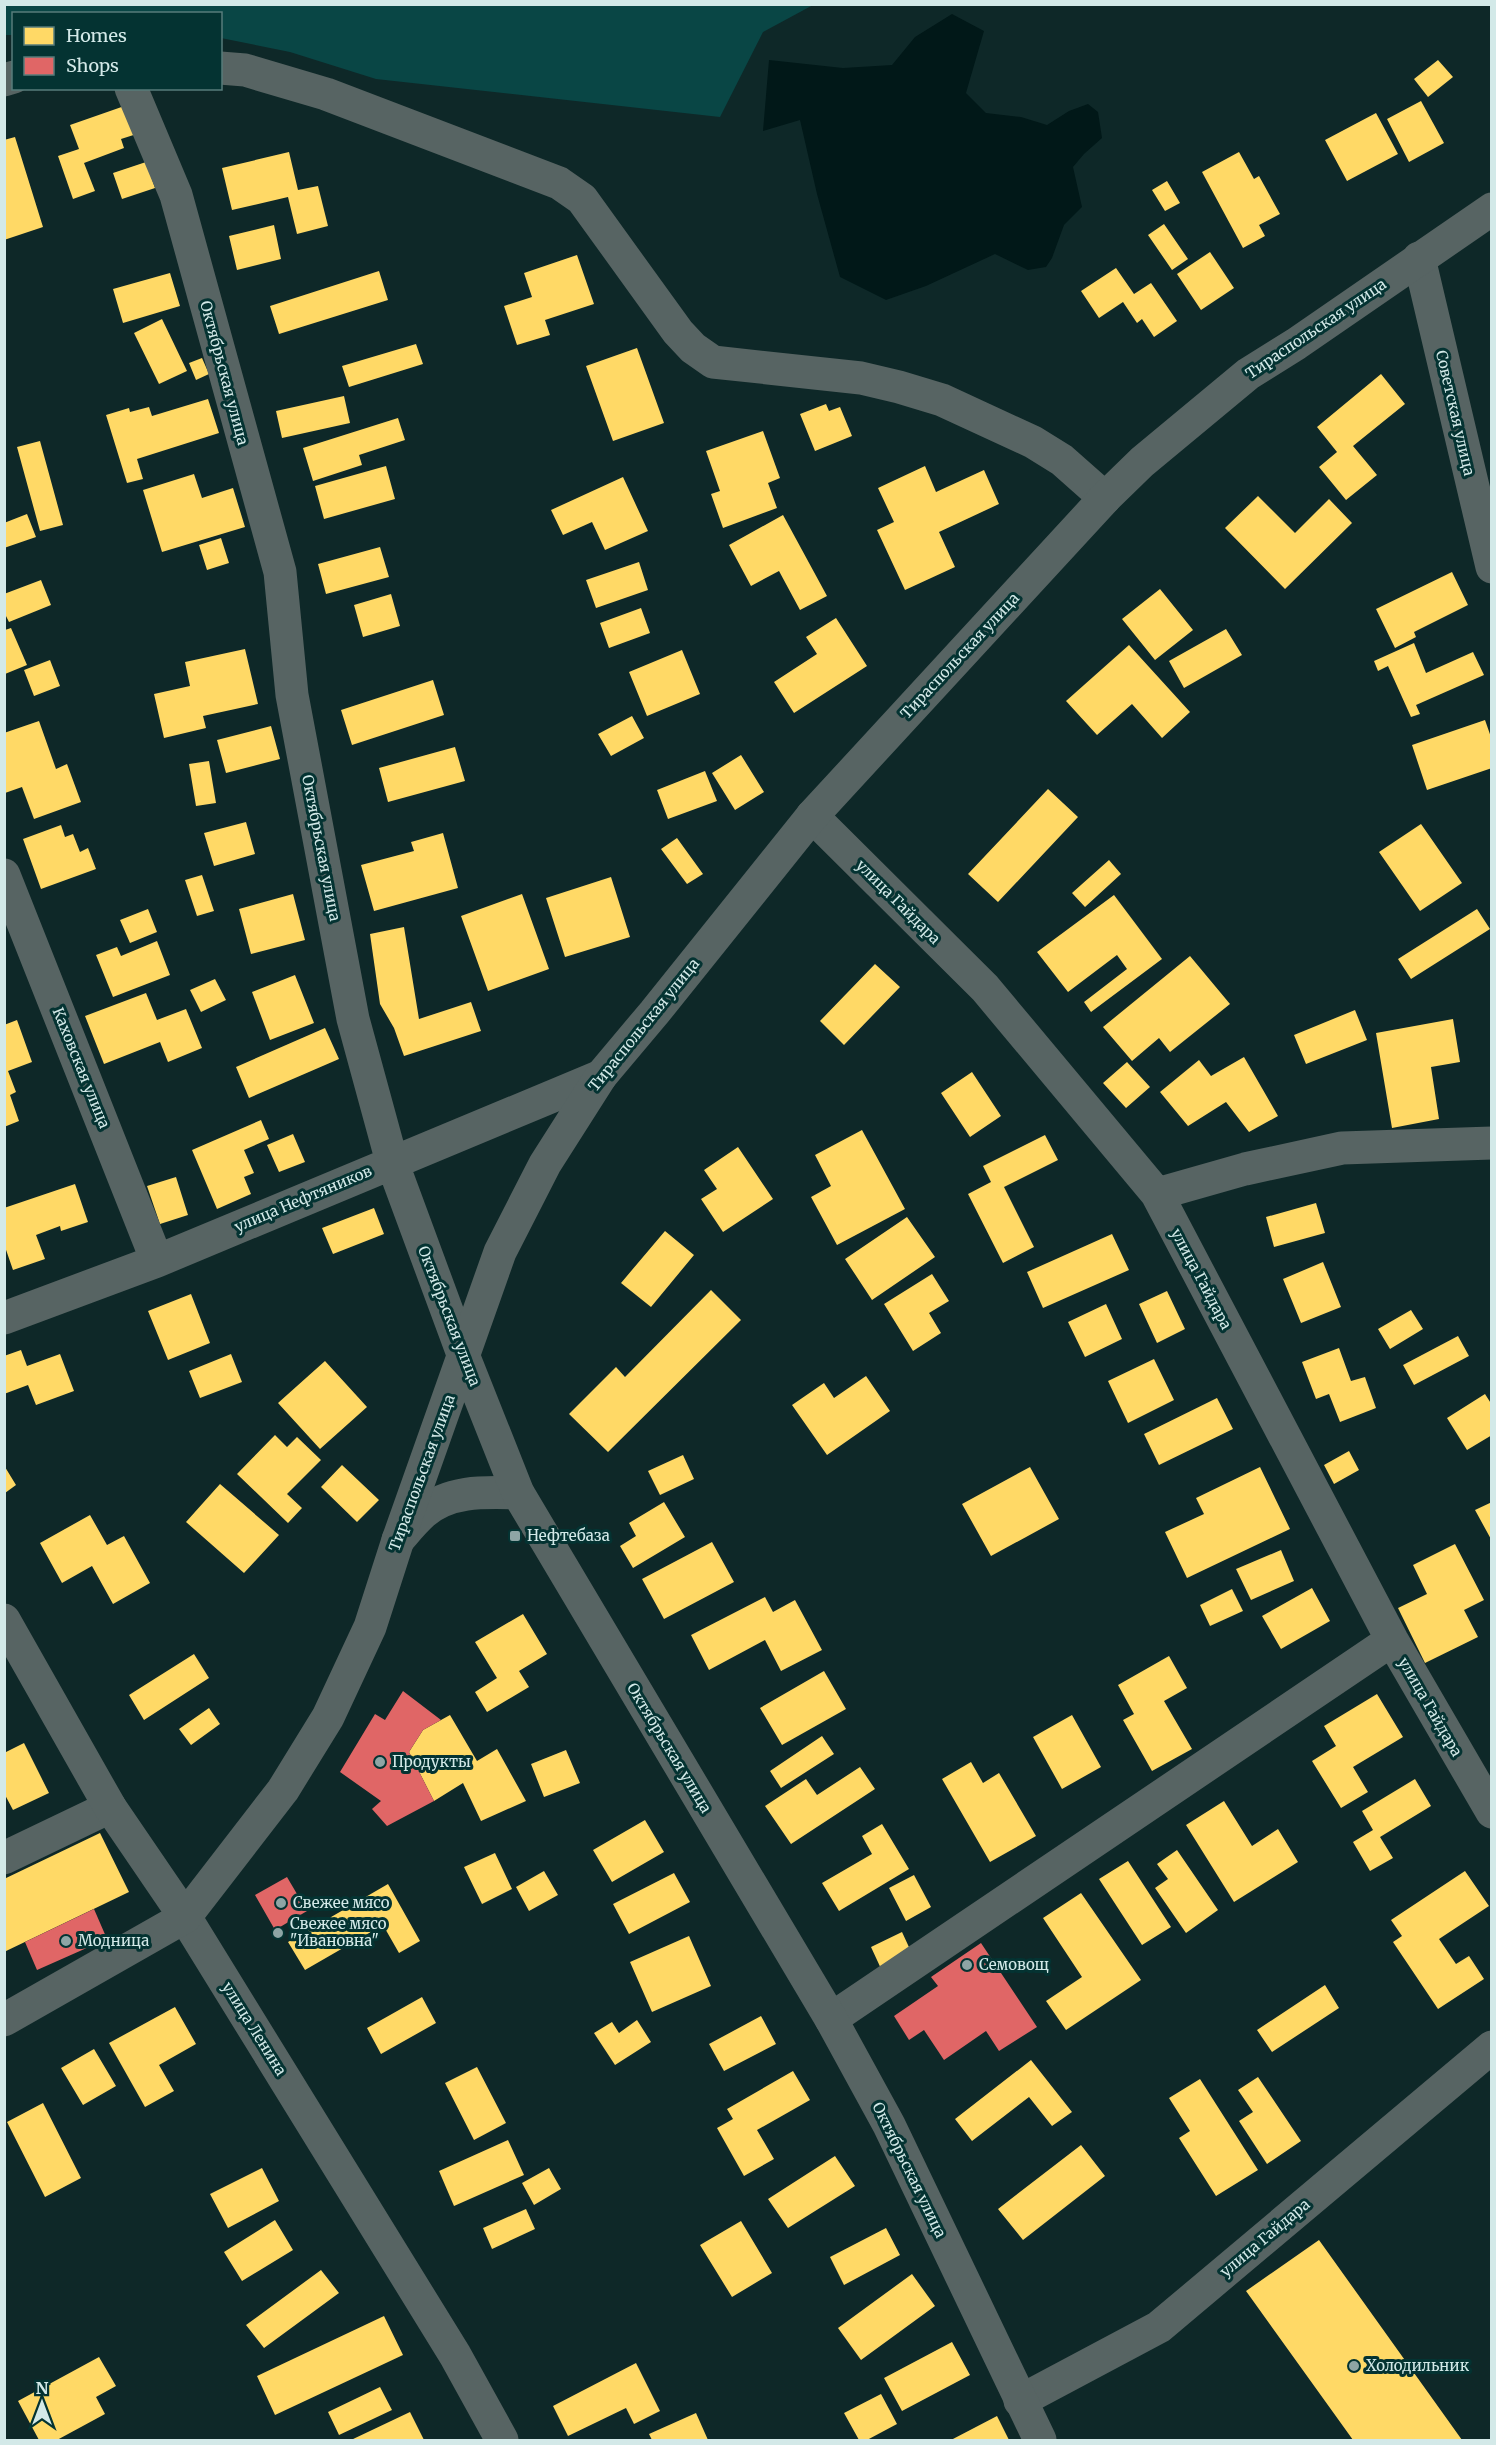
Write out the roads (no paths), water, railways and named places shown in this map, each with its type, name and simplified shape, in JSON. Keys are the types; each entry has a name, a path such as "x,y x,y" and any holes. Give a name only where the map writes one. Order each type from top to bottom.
{"street":[{"path":"222,68 245,70 326,94 559,183 582,199 678,332 693,348 713,362 861,378 942,400 1033,442 1062,460 1105,498"},
{"name":"Октябрьская улица","path":"131,90 176,195 280,572 292,695 353,1019 392,1161 464,1357 518,1493 831,2019 889,2125 1040,2440"},
{"name":"Тираспольская улица","path":"4,2020 185,1917 283,1790 328,1717 370,1627 398,1540 500,1252 545,1164 601,1076 812,816 1105,498 1142,462 1248,374 1296,344 1491,209"},
{"name":"Советская улица","path":"1419,258 1491,567"},
{"name":"улица Гайдара","path":"812,816 985,988 1157,1194 1392,1640 1491,1812"},
{"name":"Каховская улица","path":"4,874 157,1261"},
{"name":"улица Нефтяников","path":"4,1318 157,1261 392,1161 601,1076"},
{"path":"1157,1194 1245,1169 1342,1148 1491,1143"},
{"path":"398,1540 425,1512 453,1496 486,1492 518,1493"},
{"name":"улица Ленина","path":"4,1620 110,1807 185,1917 455,2355 502,2440"},
{"path":"831,2019 1392,1640"},
{"path":"4,1858 110,1807"},
{"name":"улица Гайдара","path":"1020,2401 1159,2327 1491,2047"}],"place":[{"name":"Нефтебаза","path":"515,1536"},
{"name":"Продукты","path":"380,1762"},
{"name":"Свежее мясо","path":"281,1903"},
{"name":"Свежее мясо \"Ивановна\"","path":"278,1933"},
{"name":"Модница","path":"66,1941"},
{"name":"Семовощ","path":"967,1965"},
{"name":"Холодильник","path":"1354,2366"}]}
